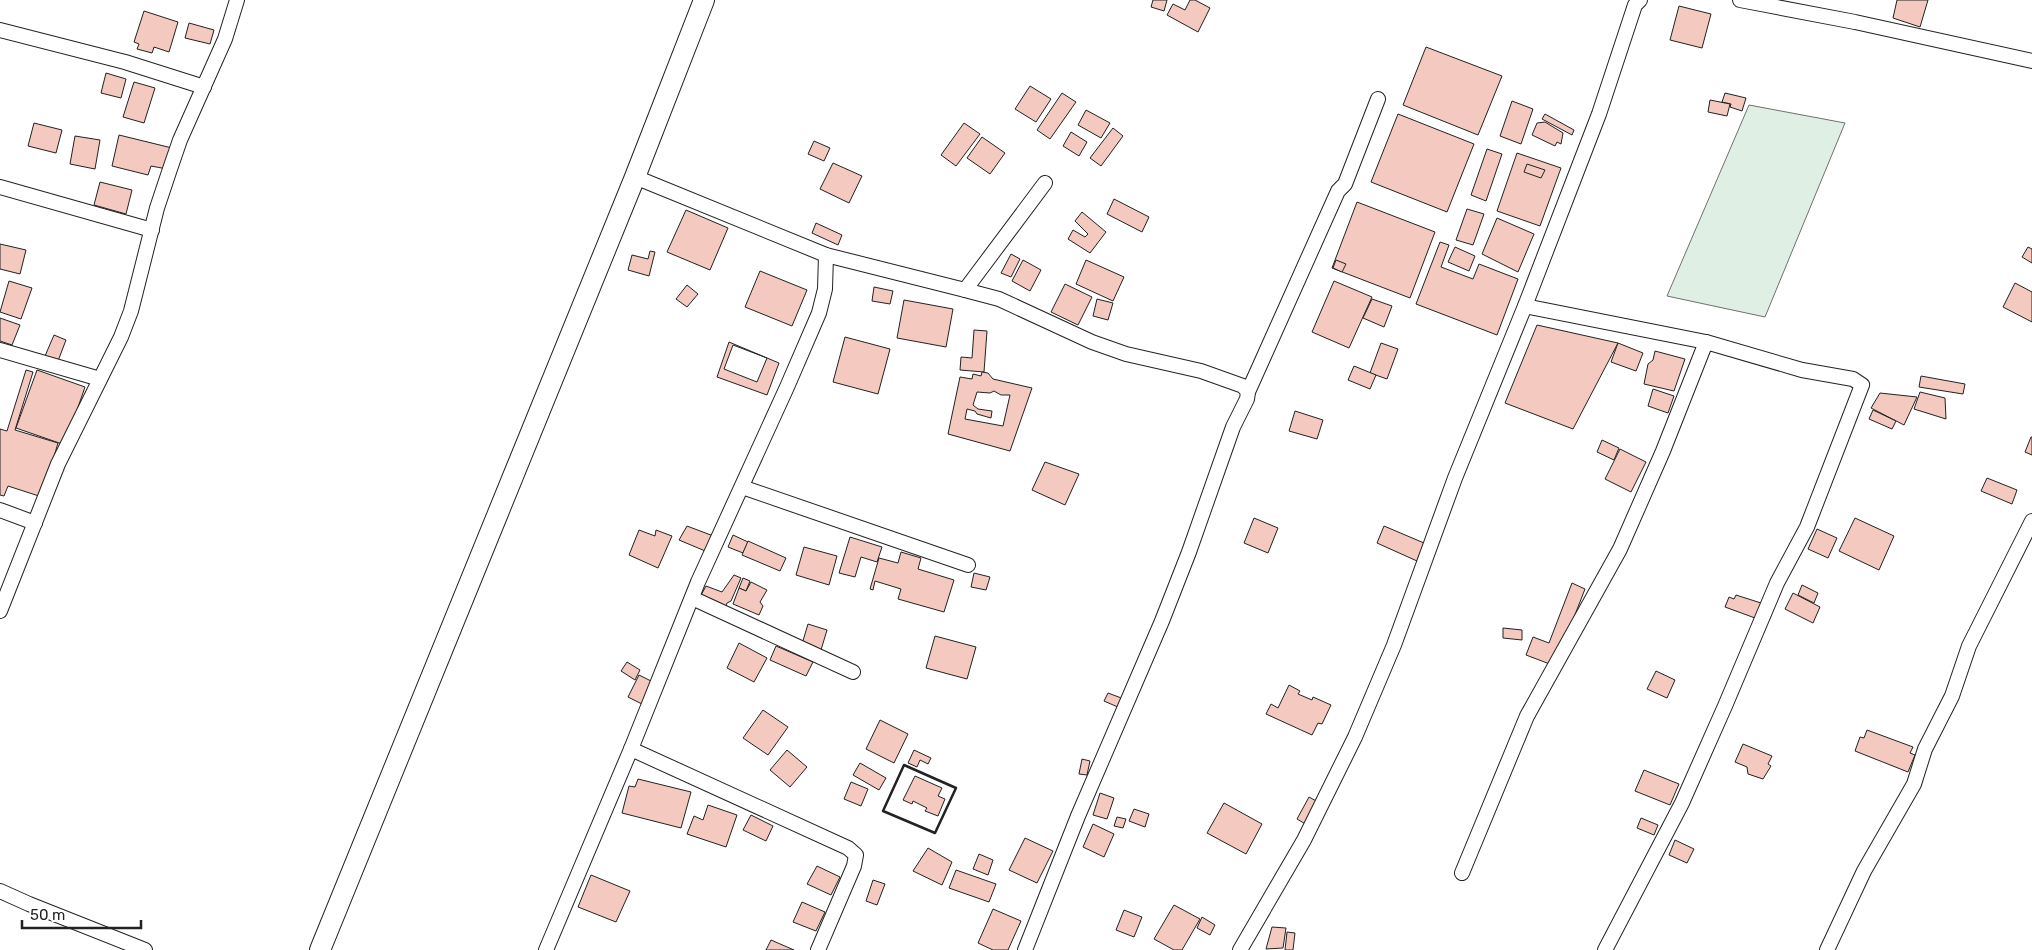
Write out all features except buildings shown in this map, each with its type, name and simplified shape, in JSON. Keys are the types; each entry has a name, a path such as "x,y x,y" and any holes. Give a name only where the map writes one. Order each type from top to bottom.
{"street":[{"path":"0,612 58,464 100,379 131,310 152,230 180,140 225,38 237,0"},
{"path":"320,950 635,177 704,0"},
{"path":"1240,950 1304,840 1355,737 1394,645 1455,478 1525,306 1599,114 1635,5 1640,0"},
{"path":"1740,0 1855,22 2032,61"},
{"path":"0,30 125,62 204,87"},
{"path":"1025,950 1078,816 1162,621 1189,552 1229,436 1338,191 1344,184 1378,99"},
{"path":"635,177 826,255 1000,299 1092,342 1126,354 1201,371 1243,386 1248,392"},
{"path":"965,290 1045,183"},
{"path":"0,186 152,230"},
{"path":"546,950 631,749 692,598 819,313 825,289 826,255"},
{"path":"1525,306 1706,342 1802,370 1853,379 1862,385 1807,527 1777,583 1682,803 1605,950"},
{"path":"1462,873 1527,716 1620,549 1685,398 1706,342"},
{"path":"0,350 100,379"},
{"path":"742,487 968,565"},
{"path":"0,510 35,523"},
{"path":"1827,950 1864,871 1914,784 1925,749 1952,696 1969,646 2032,521"},
{"path":"692,598 853,672"},
{"path":"631,749 848,848 856,855 854,866 818,950"},
{"path":"0,890 38,908 145,950"}],"green space":[{"path":"1749,105 1845,123 1765,317 1667,296"}],"wall":[{"path":"904,765 956,788 935,833 883,811 904,765"}]}
